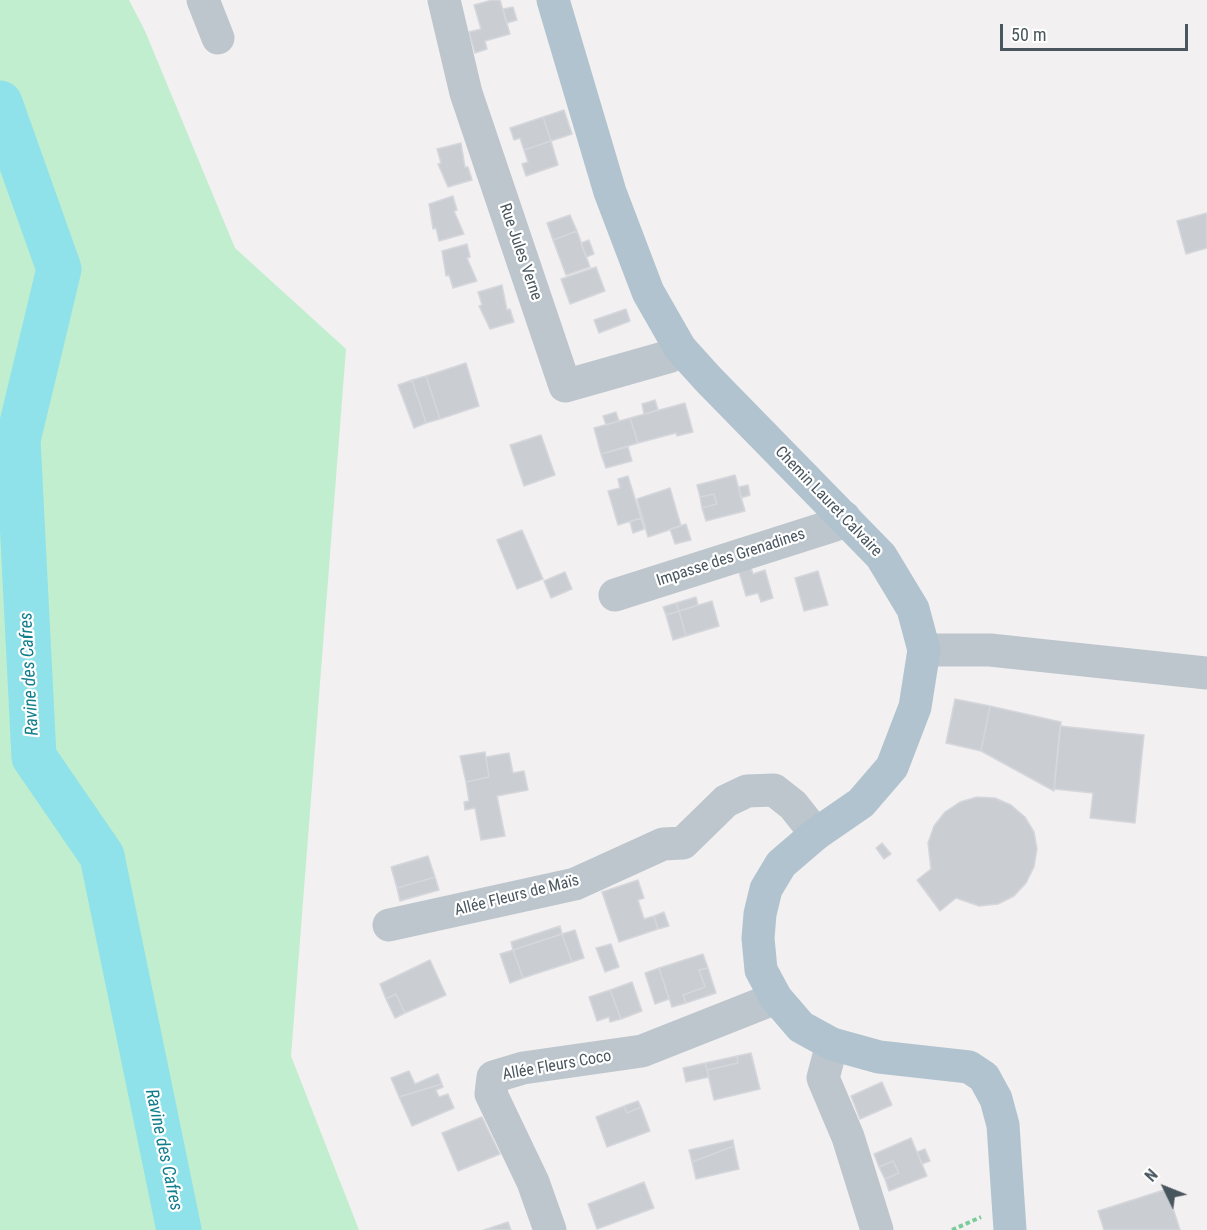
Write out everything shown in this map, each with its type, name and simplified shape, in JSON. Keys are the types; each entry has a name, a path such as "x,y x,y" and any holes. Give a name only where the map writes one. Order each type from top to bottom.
{"main road":[{"name":"Chemin Lauret Calvaire","path":"553,0 610,192 648,292 680,348 881,556 913,609 924,650 915,707 892,767 861,803 816,834 781,864 766,889 760,914 758,938 762,970 776,998 801,1027 832,1044 879,1057 969,1067 984,1077 996,1099 1003,1125 1010,1230"}],"street":[{"path":"203,0 218,38"},
{"name":"Rue Jules Verne","path":"444,0 466,93 565,386 671,356 680,348"},
{"name":"Impasse des Grenadines","path":"615,595 835,525 844,517"},
{"path":"924,650 990,650 1207,673"},
{"name":"Allée Fleurs de Maïs","path":"389,925 575,884 663,844 682,843 726,801 747,791 774,790 793,805 816,834"},
{"name":"Allée Fleurs Coco","path":"550,1230 533,1182 491,1094 493,1077 523,1068 642,1051 776,998"},
{"path":"832,1044 823,1078 848,1137 877,1230"}],"green space":[{"path":"0,0 129,0 145,31 235,248 346,349 291,1056 359,1230 0,1230"}],"building":[{"path":"500,0 510,34 485,41 487,49 475,53 469,32 481,29 474,5"},
{"path":"513,7 517,20 507,23 503,9"},
{"path":"564,110 572,134 551,141 543,117"},
{"path":"543,117 551,141 524,150 520,138 514,140 510,128"},
{"path":"551,141 558,165 526,176 522,164 528,162 524,150"},
{"path":"461,143 465,167 468,167 472,180 448,187 438,164 441,163 437,149"},
{"path":"453,196 457,210 454,211 464,234 439,241 436,228 433,229 429,204"},
{"path":"1207,213 1207,248 1186,254 1177,221"},
{"path":"570,215 577,231 553,240 547,223"},
{"path":"577,231 590,267 566,275 553,240"},
{"path":"589,240 594,254 586,257 581,243"},
{"path":"467,244 470,257 467,258 477,281 453,288 449,275 446,276 442,251"},
{"path":"596,267 605,291 570,304 561,279"},
{"path":"502,285 507,310 510,309 514,322 490,329 479,306 482,305 478,292"},
{"path":"626,309 630,321 599,333 594,320"},
{"path":"466,363 479,406 440,419 426,376"},
{"path":"426,376 440,419 426,423 412,380"},
{"path":"412,380 426,423 414,428 398,385"},
{"path":"655,400 658,410 644,414 642,404"},
{"path":"685,403 693,432 677,436 676,433 638,443 630,418"},
{"path":"616,412 619,421 606,425 603,416"},
{"path":"630,418 638,443 601,454 594,428"},
{"path":"541,435 555,475 524,486 510,445"},
{"path":"628,447 632,461 606,468 601,454"},
{"path":"735,475 745,511 706,521 702,508 717,504 714,494 700,497 697,485"},
{"path":"628,476 641,518 618,525 608,491 620,488 618,479"},
{"path":"748,485 750,495 741,498 739,487"},
{"path":"670,488 681,526 648,537 637,499"},
{"path":"714,494 717,504 702,508 700,497"},
{"path":"641,518 644,529 633,533 630,522"},
{"path":"686,524 691,540 675,544 670,529"},
{"path":"522,530 543,579 517,589 497,540"},
{"path":"751,568 753,574 765,570 773,598 761,602 758,593 746,596 739,572"},
{"path":"818,571 828,605 804,611 795,578"},
{"path":"565,572 572,589 551,598 544,581"},
{"path":"696,597 698,605 679,611 676,603"},
{"path":"712,601 719,626 686,636 679,611"},
{"path":"676,603 679,611 666,615 663,607"},
{"path":"679,611 686,636 673,640 666,615"},
{"path":"955,699 990,706 981,751 946,743"},
{"path":"990,706 1061,722 1054,791 981,751"},
{"path":"1060,726 1144,735 1135,823 1090,818 1093,793 1054,789"},
{"path":"485,752 489,777 466,782 460,756"},
{"path":"509,753 513,773 524,771 528,790 497,796 505,836 481,840 475,808 465,810 464,802 469,801 466,782 489,777 486,757"},
{"path":"977,797 995,798 1011,805 1025,817 1034,832 1037,849 1034,867 1026,883 1014,896 998,904 979,906 956,898 940,911 917,880 931,869 928,843 934,826 945,812 960,802"},
{"path":"882,843 891,854 884,859 876,848"},
{"path":"428,856 435,877 397,888 391,867"},
{"path":"435,877 439,890 400,901 397,888"},
{"path":"638,880 644,898 638,900 644,919 654,916 658,929 619,942 602,892"},
{"path":"664,912 669,926 658,929 654,916"},
{"path":"560,926 562,934 513,950 511,942"},
{"path":"575,930 584,958 572,962 562,934"},
{"path":"562,934 572,962 523,978 513,950"},
{"path":"611,944 619,967 605,972 596,948"},
{"path":"513,950 523,978 510,983 500,954"},
{"path":"703,954 708,968 699,970 705,987 683,995 686,1003 672,1007 659,968"},
{"path":"430,960 446,995 405,1013 396,994 386,999 380,984"},
{"path":"659,968 669,999 655,1004 645,973"},
{"path":"708,968 716,993 686,1003 683,995 705,987 699,970"},
{"path":"632,982 642,1011 621,1019 610,990"},
{"path":"610,990 621,1019 610,1022 609,1017 597,1021 589,997"},
{"path":"396,994 405,1013 395,1018 386,999"},
{"path":"751,1053 760,1089 714,1100 707,1070 738,1063 737,1056"},
{"path":"737,1056 738,1063 707,1070 705,1063"},
{"path":"705,1063 709,1077 686,1082 683,1068"},
{"path":"409,1071 415,1084 438,1074 442,1084 399,1097 391,1078"},
{"path":"882,1082 892,1105 860,1119 851,1096"},
{"path":"442,1084 443,1087 436,1090 439,1097 448,1094 454,1108 412,1126 399,1097"},
{"path":"638,1101 641,1107 627,1113 624,1106"},
{"path":"624,1106 627,1113 641,1107 650,1131 607,1147 596,1117"},
{"path":"482,1117 500,1154 458,1171 442,1133"},
{"path":"911,1138 927,1176 889,1191 885,1179 899,1173 893,1161 879,1167 874,1154"},
{"path":"733,1140 734,1146 692,1162 689,1150"},
{"path":"734,1146 739,1169 696,1179 692,1162"},
{"path":"925,1149 930,1161 922,1164 917,1152"},
{"path":"893,1161 899,1173 885,1179 879,1167"},
{"path":"644,1182 654,1208 597,1229 588,1204"},
{"path":"1167,1189 1180,1230 1104,1230 1098,1211"},
{"path":"508,1222 511,1230 484,1230"}],"waterway":[{"name":"Ravine des Cafres","path":"0,103 59,269 18,440 34,757 102,856 179,1230"}]}
